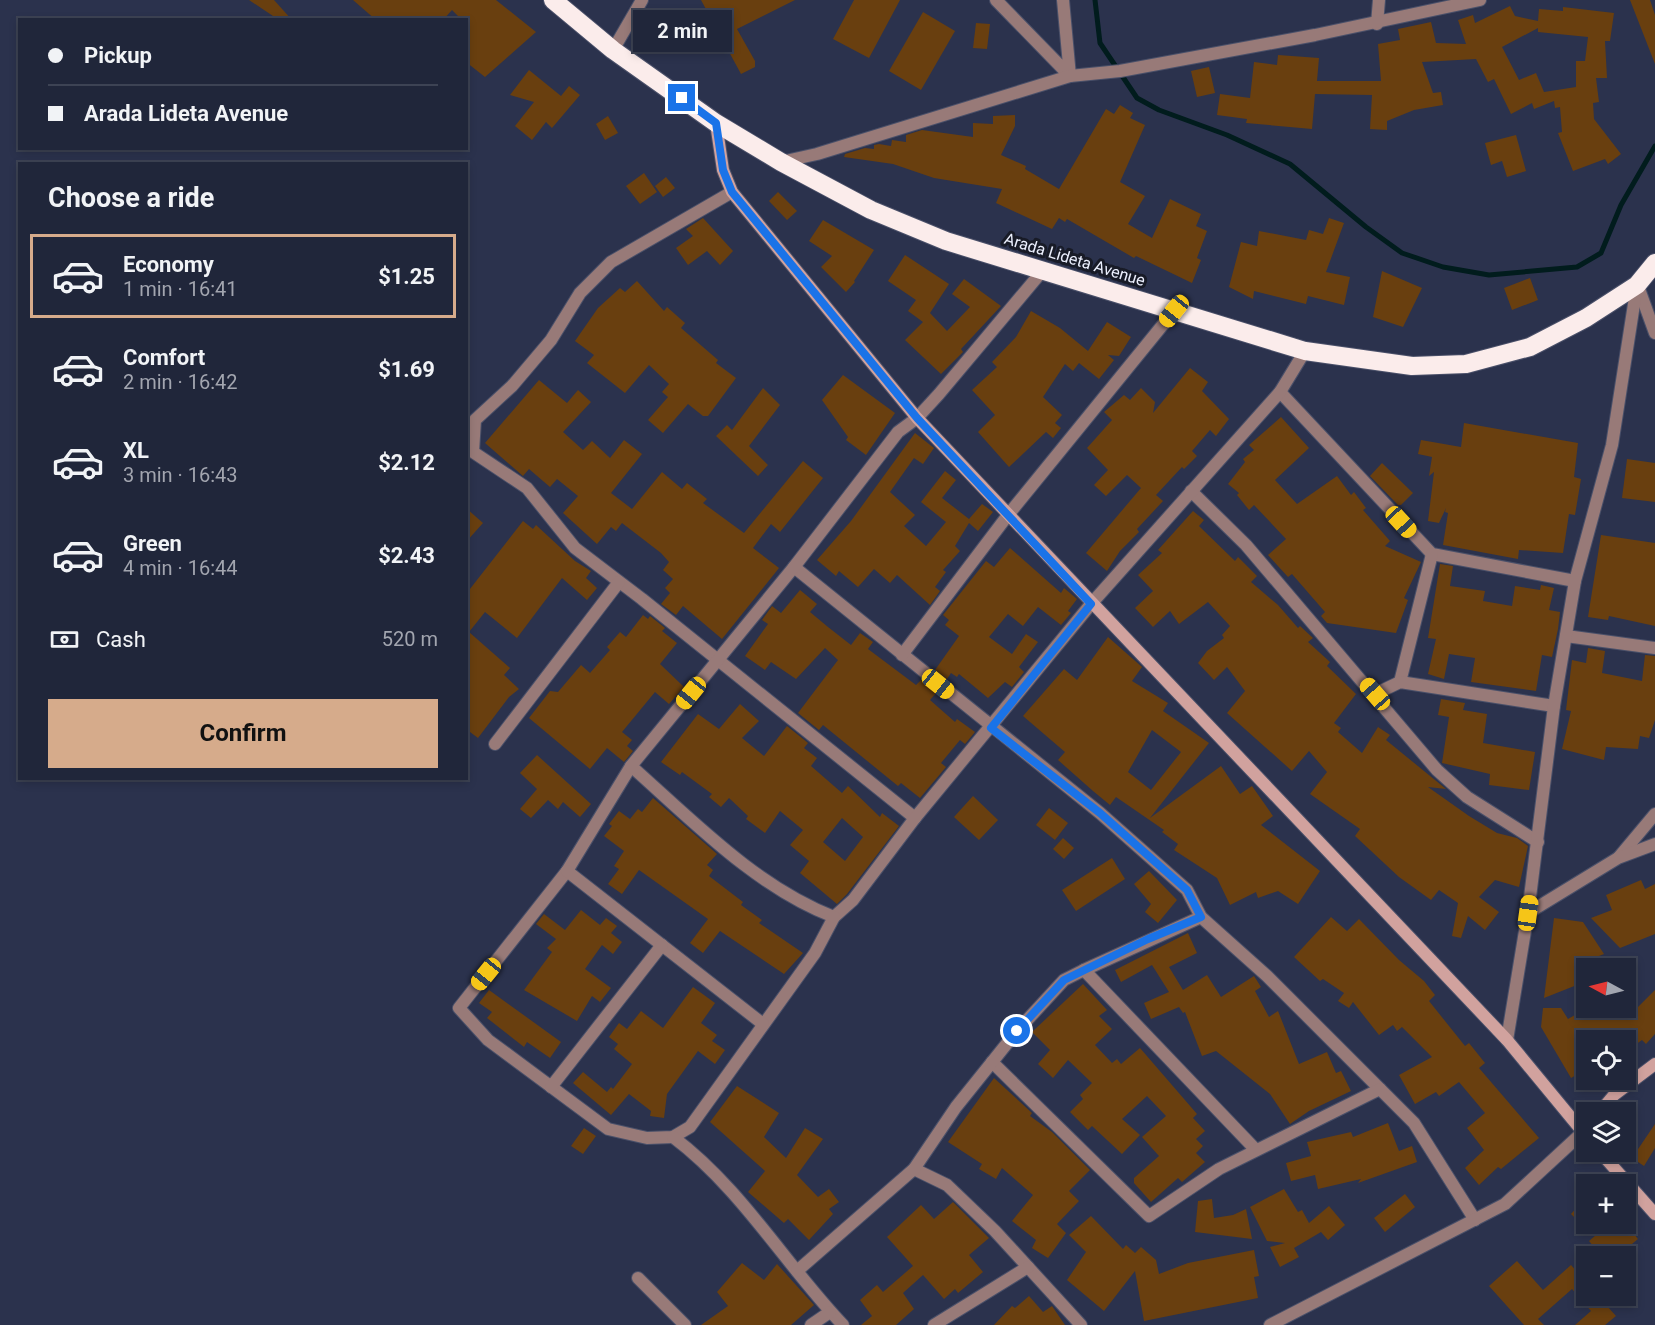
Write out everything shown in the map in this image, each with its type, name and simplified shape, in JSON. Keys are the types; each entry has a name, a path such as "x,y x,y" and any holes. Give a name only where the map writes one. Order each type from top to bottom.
{"highway":[{"name":"Arada Lideta Avenue","path":"553,0 613,50 716,123 781,162 871,210 946,241 1044,269 1305,351 1412,366 1466,364 1530,347 1586,318 1637,285 1655,263"}],"main road":[{"path":"716,123 723,170 732,192 917,418 1091,604 1508,1040 1576,1120"},
{"path":"1608,1102 1655,1064"},
{"path":"1609,1162 1655,1214"}],"street":[{"path":"996,0 1070,76"},
{"path":"1063,0 1070,76"},
{"path":"1377,24 1379,0"},
{"path":"781,162 817,154 1070,76 1120,71 1377,24 1480,0"},
{"path":"613,50 637,3"},
{"path":"732,192 611,262 580,293 551,340 512,386 475,420 473,452 527,488 575,548 915,818"},
{"path":"1044,269 917,418 898,432 794,567 631,766 567,871 459,1008 488,1040 608,1129 647,1138 673,1137 690,1127 815,953 834,916 853,900 915,818 1091,604 1280,392 1305,351"},
{"path":"1637,285 1655,333"},
{"path":"1508,1040 1538,842 1554,706 1575,581 1612,445 1637,285"},
{"path":"902,655 1008,515 1174,311"},
{"path":"1280,392 1432,554 1575,581"},
{"path":"1191,491 1246,545 1375,694 1402,731 1437,770 1467,797 1538,842"},
{"path":"1400,682 1432,554"},
{"path":"794,567 991,728 1100,813 1187,890 1201,917 1267,976 1414,1122 1475,1220"},
{"path":"495,744 619,582"},
{"path":"1566,636 1655,648"},
{"path":"1375,694 1400,682 1554,706"},
{"path":"631,766 750,868 800,903 834,916"},
{"path":"1618,858 1655,814"},
{"path":"1528,913 1618,858 1655,844"},
{"path":"567,871 763,1024"},
{"path":"797,1271 914,1169 956,1107 1064,980 1201,917"},
{"path":"551,1087 662,945"},
{"path":"1084,970 1256,1150"},
{"path":"992,1062 1149,1216 1220,1169 1380,1089"},
{"path":"673,1137 696,1155 843,1325"},
{"path":"1270,1325 1505,1204 1576,1141"},
{"path":"914,1169 947,1185 1028,1267 1081,1325"},
{"path":"934,1325 1028,1267"},
{"path":"638,1278 685,1325"},
{"path":"811,1325 830,1312"}],"building":[{"path":"249,0 274,0 290,18 276,18"},
{"path":"353,0 496,0 536,32 485,77 468,64 468,18 460,18 452,10 445,18 374,18"},
{"path":"701,0 795,0 737,29 755,61 755,67 741,74"},
{"path":"854,0 900,0 869,58 833,39"},
{"path":"1630,0 1650,0 1655,15 1655,64"},
{"path":"1510,6 1515,16 1538,21 1539,9 1563,11 1563,7 1614,13 1610,41 1605,41 1607,78 1596,78 1599,102 1593,103 1594,119 1621,154 1608,164 1605,159 1573,171 1558,133 1562,132 1560,107 1555,108 1554,101 1534,109 1532,103 1511,114 1494,79 1488,82 1476,59 1422,62 1433,93 1441,92 1443,105 1414,110 1387,121 1387,130 1370,129 1372,95 1315,94 1312,129 1246,123 1247,119 1217,115 1220,94 1250,98 1254,62 1277,65 1278,55 1319,58 1317,81 1381,81 1378,44 1400,40 1398,29 1431,22 1436,43 1466,44 1458,20 1473,15 1475,23","holes":["1538,28 1538,32 1588,37 1585,61 1576,61 1576,87 1544,92 1536,73 1519,80 1502,47"]},
{"path":"923,12 955,31 921,90 889,71"},
{"path":"976,23 990,24 987,49 973,48"},
{"path":"1209,67 1215,93 1197,97 1191,71"},
{"path":"529,70 561,96 569,86 580,95 552,128 546,122 532,140 515,126 534,102 510,95"},
{"path":"1120,105 1133,113 1130,118 1145,125 1120,182 1145,196 1128,224 1152,238 1170,199 1201,214 1196,226 1207,231 1197,258 1201,260 1192,283 1136,256 1134,258 1067,219 1065,222 1059,218 1052,229 996,203 1002,189 934,178 893,164 844,157 845,154 865,148 874,149 874,145 891,146 892,140 906,142 906,135 922,130 973,137 973,123 993,124 993,116 1015,115 1015,126 1001,155 1026,166 1025,169 1059,189 1106,109 1114,114"},
{"path":"608,116 618,133 605,140 596,124"},
{"path":"1516,135 1526,171 1507,177 1502,161 1491,165 1485,143"},
{"path":"644,173 657,192 640,204 626,186"},
{"path":"666,177 675,188 663,197 655,186"},
{"path":"778,192 797,211 787,220 769,201"},
{"path":"703,218 733,251 720,265 707,251 688,265 676,248 693,236 686,229"},
{"path":"1329,218 1344,223 1326,272 1350,277 1344,305 1308,296 1306,304 1254,291 1253,299 1229,287 1241,242 1257,246 1259,231 1306,240 1309,230 1323,234"},
{"path":"823,220 874,250 855,282 846,292 821,267 832,256 809,241"},
{"path":"905,255 949,284 930,313 947,331 970,307 952,294 964,279 1001,306 961,349 963,352 941,374 905,340 923,322 908,311 916,300 888,281"},
{"path":"1382,271 1422,288 1403,327 1373,317"},
{"path":"1530,278 1538,300 1512,310 1504,288"},
{"path":"637,281 664,311 667,307 685,323 681,328 718,360 716,363 736,378 708,416 703,416 688,404 663,433 648,420 668,397 662,392 669,384 649,365 625,393 587,363 594,355 575,341 598,308 620,288 625,292"},
{"path":"1031,311 1060,328 1088,351 1107,322 1131,337 1119,356 1108,355 1114,360 1099,379 1079,363 1073,371 1065,364 1043,397 1062,415 1055,423 1061,428 1053,438 1046,432 1009,467 978,432 995,415 972,390 997,367 992,362 1016,337"},
{"path":"1190,368 1208,382 1202,391 1229,419 1216,436 1210,430 1192,451 1197,456 1184,469 1182,467 1156,495 1163,501 1137,529 1139,532 1120,551 1107,571 1086,553 1141,488 1127,475 1106,496 1094,485 1108,470 1087,448 1112,420 1104,412 1124,395 1130,400 1141,388 1155,402 1153,413"},
{"path":"843,375 895,413 866,455 846,440 848,437 822,400"},
{"path":"539,380 567,403 578,390 591,402 563,432 583,450 592,441 610,458 624,440 642,454 611,493 632,509 662,472 682,489 687,483 707,499 703,503 744,533 803,461 823,478 780,532 771,524 753,548 779,568 722,639 683,606 676,615 661,604 670,593 665,588 673,579 663,570 669,562 661,553 622,523 616,531 611,527 597,544 563,513 578,496 557,479 550,487 529,469 523,476 485,443"},
{"path":"763,388 780,405 749,446 768,465 758,476 716,436 727,425 732,430"},
{"path":"1281,417 1309,448 1275,480 1297,504 1337,476 1351,495 1354,492 1366,508 1363,510 1390,541 1385,546 1421,562 1404,598 1408,600 1396,633 1327,623 1321,616 1325,612 1292,574 1288,577 1268,555 1286,539 1254,505 1249,510 1237,495 1239,493 1228,484 1245,462 1243,459 1254,450 1249,445"},
{"path":"1464,423 1578,443 1574,477 1581,479 1575,515 1569,514 1563,553 1519,550 1518,559 1443,545 1448,513 1445,512 1446,508 1439,523 1428,521 1434,472 1429,476 1432,457 1418,454 1421,440 1461,447"},
{"path":"915,433 934,448 923,464 914,458 890,492 915,515 904,526 926,546 946,522 921,502 945,471 956,480 942,498 969,519 982,504 993,512 978,531 969,523 955,546 960,551 943,570 946,572 935,587 940,591 930,605 897,575 890,583 874,569 858,587 839,571 836,576 817,560 851,521"},
{"path":"1627,459 1655,463 1655,502 1622,498"},
{"path":"1382,463 1413,493 1401,505 1398,505 1370,476"},
{"path":"468,510 483,523 468,540"},
{"path":"1193,511 1204,520 1199,526 1235,561 1238,557 1257,576 1251,582 1278,605 1298,628 1300,626 1313,638 1308,642 1330,662 1327,666 1356,694 1334,723 1341,728 1338,732 1362,753 1378,727 1390,735 1386,740 1446,789 1428,787 1497,833 1517,838 1528,846 1519,887 1495,880 1479,897 1499,912 1485,930 1468,916 1461,938 1452,936 1458,903 1439,890 1431,900 1399,877 1355,836 1360,829 1310,794 1327,772 1309,751 1292,771 1227,713 1245,691 1227,667 1214,680 1198,663 1207,651 1224,638 1222,635 1230,626 1208,602 1179,624 1170,611 1153,627 1135,608 1153,591 1138,575 1162,553 1158,550"},
{"path":"523,521 533,529 536,525 575,561 591,571 586,578 597,588 587,600 562,578 517,638 485,612 469,632 510,668 504,675 519,689 509,697 478,738 468,730 468,591"},
{"path":"1601,535 1655,543 1655,626 1609,616 1608,620 1588,617"},
{"path":"1010,548 1061,593 1064,588 1077,599 1068,611 1071,613 1061,625 1038,607 1023,626 1008,614 989,637 1012,654 1026,634 1038,642 1019,667 1024,672 1012,687 1005,682 988,698 959,674 957,677 951,673 947,679 935,670 959,636 945,625 949,620 943,615 986,561 994,567"},
{"path":"1440,564 1453,566 1450,586 1485,591 1483,601 1512,606 1515,586 1540,590 1541,585 1554,588 1549,610 1560,612 1558,629 1552,657 1542,655 1536,691 1471,682 1475,658 1449,654 1444,679 1428,674 1436,639 1428,638"},
{"path":"800,590 817,604 810,612 828,627 851,645 860,633 873,642 868,649 916,685 921,680 937,692 930,700 955,722 957,719 975,732 965,744 960,740 941,763 946,767 920,798 901,783 898,786 823,725 819,730 798,713 838,660 825,648 796,679 771,662 765,670 745,656 768,624 762,620 772,606 781,613"},
{"path":"643,615 648,619 650,616 665,628 662,631 677,643 660,664 684,687 669,704 655,692 622,732 632,740 627,746 633,751 624,762 607,748 590,769 529,718 550,691 558,692 581,665 590,673 610,650 607,647 620,632 626,637"},
{"path":"1108,637 1142,667 1132,681 1168,703 1163,711 1209,743 1150,818 1221,766 1240,794 1252,786 1273,816 1261,825 1320,871 1298,904 1278,891 1258,898 1256,892 1230,905 1217,878 1174,850 1178,844 1162,832 1164,830 1116,797 1110,805 1058,760 1065,752 1023,716 1064,669 1077,680","holes":["1152,730 1181,752 1151,790 1128,772"]},
{"path":"1588,648 1605,651 1602,673 1642,681 1645,655 1655,656 1655,720 1649,738 1640,736 1638,749 1606,747 1604,760 1562,749 1571,711 1566,710 1572,660 1586,663"},
{"path":"1441,699 1465,703 1463,710 1487,714 1483,743 1535,752 1529,790 1489,785 1490,774 1442,763 1449,717 1438,715"},
{"path":"740,704 759,721 742,738 764,756 787,726 808,743 804,748 817,758 811,766 842,793 848,786 880,817 882,813 899,826 837,904 800,873 809,861 790,845 803,830 780,811 765,833 746,819 748,816 729,798 721,807 709,797 712,794 682,772 680,775 661,762 698,714 719,729","holes":["842,818 863,837 845,861 823,842"]},
{"path":"537,755 591,804 580,817 563,802 558,809 548,800 531,818 520,809 537,789 520,773"},
{"path":"973,796 998,820 979,840 954,817"},
{"path":"653,798 717,854 707,865 713,870 709,876 743,902 741,905 762,920 759,923 803,953 784,974 720,931 703,953 690,943 708,919 639,870 622,894 608,884 619,869 614,866 624,851 604,836 612,826 609,824 619,811 630,819 638,809 642,812"},
{"path":"1049,808 1068,823 1055,840 1036,825"},
{"path":"1063,838 1074,848 1064,859 1053,849"},
{"path":"1112,858 1125,879 1076,911 1062,890"},
{"path":"1149,871 1177,900 1158,923 1145,912 1151,904 1134,884"},
{"path":"1641,880 1645,889 1655,884 1655,934 1620,948 1591,918 1612,910 1606,895"},
{"path":"581,910 600,925 606,918 617,926 611,933 622,942 613,954 602,945 585,969 611,988 600,1002 592,996 577,1021 524,990 552,952 547,948 556,939 536,924 544,914 565,930"},
{"path":"1331,917 1347,931 1359,919 1399,960 1424,981 1435,995 1429,1001 1465,1046 1469,1043 1485,1063 1479,1068 1539,1138 1501,1169 1498,1167 1479,1185 1465,1168 1484,1150 1467,1128 1485,1113 1459,1082 1439,1096 1436,1092 1415,1104 1399,1075 1432,1057 1402,1027 1397,1031 1393,1025 1379,1035 1353,1002 1349,1008 1338,1001 1344,993 1323,979 1320,981 1294,957"},
{"path":"1554,918 1583,922 1604,954 1599,956 1600,958 1576,958 1576,985 1544,998"},
{"path":"1188,933 1197,953 1169,967 1183,990 1207,975 1221,997 1254,976 1261,987 1255,991 1269,1017 1278,1011 1299,1064 1327,1052 1336,1073 1341,1071 1351,1091 1309,1111 1290,1124 1270,1094 1216,1051 1202,1056 1185,1012 1183,1013 1179,1007 1151,1019 1144,1003 1169,992 1152,965 1121,982 1115,970"},
{"path":"1083,984 1107,1010 1099,1016 1112,1029 1095,1045 1112,1063 1117,1059 1121,1064 1140,1048 1197,1114 1193,1118 1205,1131 1196,1139 1203,1146 1196,1153 1205,1162 1182,1182 1178,1178 1151,1202 1134,1183 1134,1178 1159,1156 1142,1137 1166,1116 1147,1096 1122,1119 1140,1135 1122,1154 1092,1126 1088,1130 1070,1112 1083,1099 1080,1095 1092,1083 1068,1060 1053,1078 1038,1064 1050,1050 1032,1032"},
{"path":"693,987 715,1003 701,1023 717,1035 712,1041 725,1050 715,1064 698,1051 667,1094 664,1118 650,1116 651,1111 629,1094 611,1115 573,1083 583,1072 607,1092 611,1087 613,1089 632,1064 614,1049 618,1044 609,1037 619,1023 627,1029 641,1011 663,1028"},
{"path":"489,990 561,1042 550,1058 527,1042 524,1047 487,1018 492,1012 479,1003"},
{"path":"1655,990 1655,1034 1646,1044 1642,1040 1636,1044 1636,1030 1576,1030 1576,1075 1571,1078 1541,1027 1543,1008 1561,1008 1568,1019 1576,1014 1576,1018 1636,1018 1636,1004 1638,1007"},
{"path":"994,1078 1032,1113 1030,1116 1052,1132 1090,1170 1069,1191 1079,1201 1057,1224 1066,1233 1048,1258 1032,1248 1036,1240 1012,1221 1033,1195 1002,1168 996,1179 979,1169 982,1164 948,1142"},
{"path":"737,1086 779,1113 764,1137 786,1158 805,1128 823,1139 797,1175 818,1197 829,1189 839,1202 829,1209 833,1214 809,1240 788,1219 784,1223 748,1192 765,1171 710,1122"},
{"path":"1388,1123 1399,1151 1412,1146 1417,1162 1358,1183 1361,1179 1318,1189 1315,1175 1291,1181 1286,1163 1311,1156 1307,1142 1351,1132 1353,1137"},
{"path":"1655,1124 1655,1148 1644,1166 1636,1161 1636,1152"},
{"path":"584,1128 596,1136 583,1154 571,1146"},
{"path":"1284,1189 1298,1212 1302,1210 1309,1223 1329,1206 1345,1225 1328,1240 1321,1232 1294,1248 1299,1257 1280,1267 1270,1247 1285,1243 1267,1241 1250,1207"},
{"path":"1405,1194 1415,1207 1385,1232 1374,1218"},
{"path":"1212,1199 1214,1218 1233,1215 1246,1209 1252,1239 1195,1232 1198,1201"},
{"path":"953,1202 989,1238 969,1255 983,1272 958,1293 955,1289 944,1299 923,1275 903,1293 914,1309 896,1325 861,1325 872,1316 860,1300 877,1285 883,1292 913,1266 887,1237 921,1205 934,1219"},
{"path":"1576,1208 1576,1219 1571,1214"},
{"path":"1091,1216 1123,1249 1126,1245 1135,1253 1141,1247 1156,1260 1159,1274 1188,1263 1254,1250 1259,1276 1254,1277 1258,1298 1144,1321 1135,1271 1104,1311 1067,1280 1086,1252 1069,1235"},
{"path":"1597,1234 1634,1234 1638,1239 1629,1246 1593,1246 1589,1241"},
{"path":"1517,1261 1543,1290 1571,1265 1576,1271 1576,1294 1572,1289 1538,1319 1544,1325 1524,1325 1489,1286"},
{"path":"742,1263 764,1280 777,1264 814,1305 791,1325 701,1325 728,1306 717,1292"},
{"path":"1029,1296 1043,1312 1052,1306 1065,1325 994,1325 1012,1306 1015,1308"},
{"path":"1587,1306 1607,1306 1616,1316 1605,1325 1575,1325 1591,1311"}],"waterway":[{"path":"1095,0 1100,43 1137,98 1159,110 1227,135 1290,164 1366,227 1402,253 1443,267 1489,275 1577,267 1601,253 1621,205 1655,146"}],"route":[{"path":"682,98 716,123 723,170 732,192 917,418 1091,604 991,728 1100,813 1187,890 1201,917 1100,961 1064,980 1017,1031"}]}
